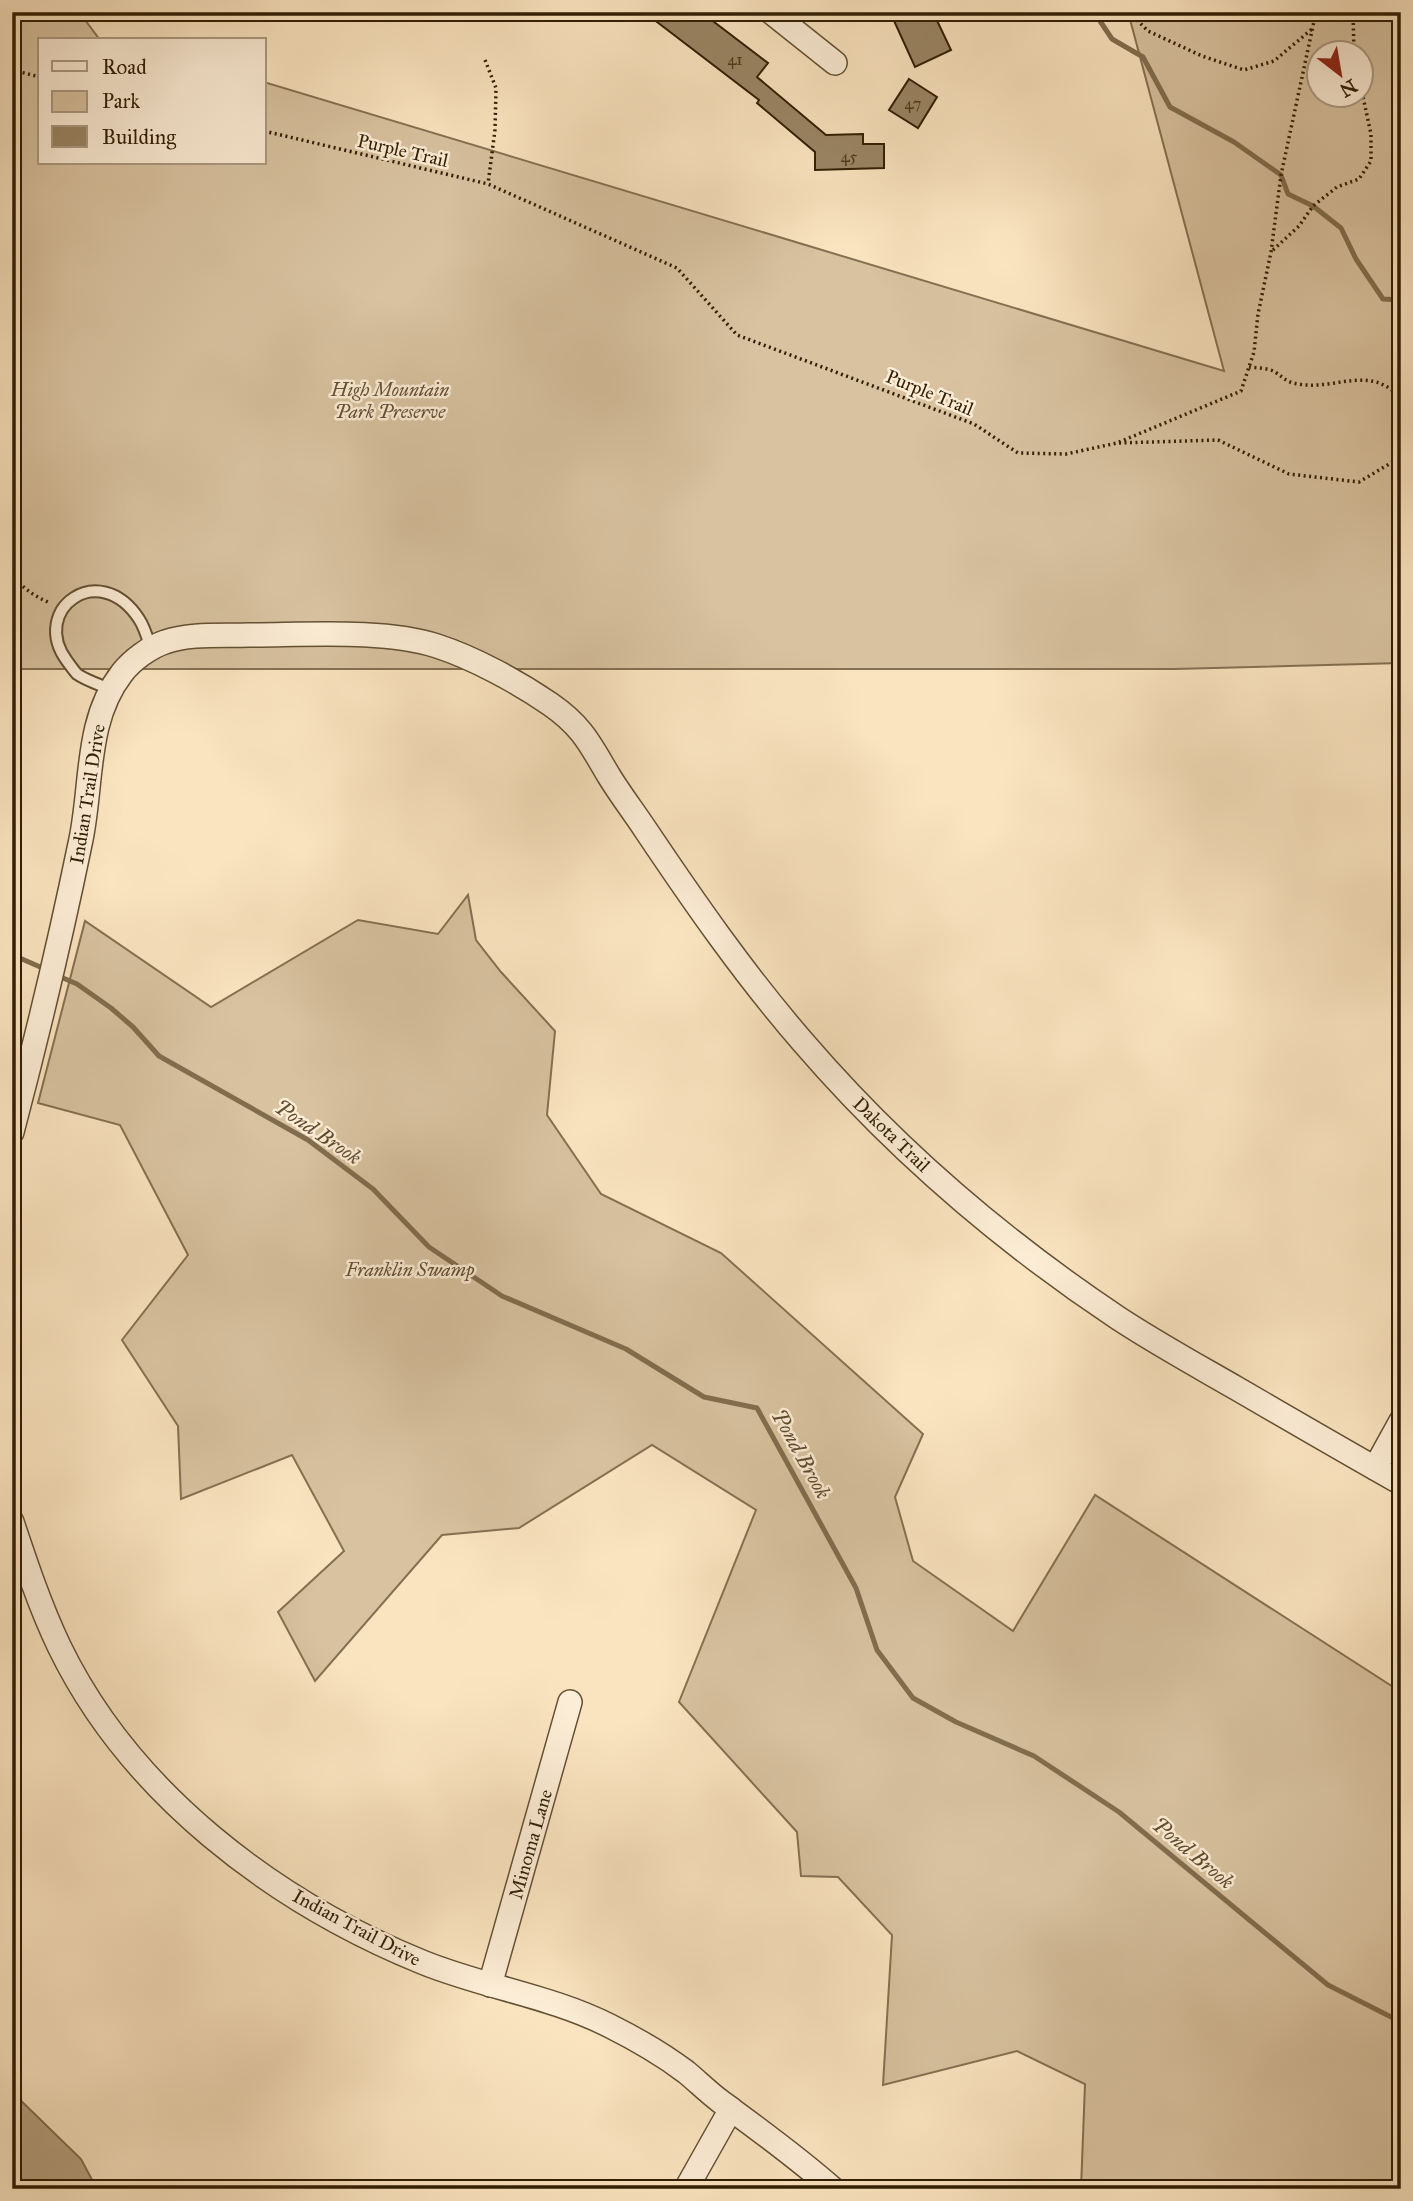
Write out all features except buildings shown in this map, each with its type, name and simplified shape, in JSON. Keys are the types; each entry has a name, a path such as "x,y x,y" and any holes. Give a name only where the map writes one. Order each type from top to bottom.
{"street":[{"path":"771,12 835,63"},
{"name":"Indian Trail Drive","path":"12,1132 82,840 97,722 111,690 126,667 165,642 190,637 314,635 396,637 438,646 491,670"},
{"name":"Dakota Trail","path":"491,670 546,701 574,721 700,910 753,982 803,1043 924,1166 1028,1254 1117,1317 1155,1342 1401,1483"},
{"path":"1376,1468 1401,1421"},
{"name":"Indian Trail Drive","path":"12,1522 40,1603 83,1689 140,1767 218,1841 262,1875 321,1912 370,1938 421,1962 564,2007 606,2024 640,2042 684,2071 833,2189"},
{"name":"Minoma Lane","path":"490,1985 570,1702"},
{"path":"686,2189 730,2109"}],"lane":[{"path":"111,690 77,674 63,656 55,634 62,608 92,590 110,592 127,604 140,620 151,649"}],"path":[{"path":"1129,12 1148,31 1202,56 1244,70 1274,61 1313,28"},
{"name":"Purple Trail","path":"266,131 488,184 677,268 737,335 974,424 1018,453 1066,454 1117,443 1241,391 1254,352 1281,174 1316,12"},
{"path":"1353,12 1354,38"},
{"path":"485,60 496,88 495,130 488,184"},
{"path":"12,71 38,77"},
{"path":"1271,252 1299,226 1313,206 1338,187 1359,179 1371,161 1371,134 1365,108"},
{"path":"1249,367 1273,371 1283,380 1299,385 1362,379 1379,383 1401,399"},
{"path":"1117,443 1218,440 1289,474 1359,482 1401,457"},
{"path":"12,574 35,596 62,608"}],"green space":[{"name":"High Mountain Park Preserve","path":"12,12 79,12 98,38 38,38 38,164 266,164 266,83 1224,371 1128,12 1401,12 1401,663 1175,669 12,669"},
{"name":"Franklin Swamp","path":"468,895 476,940 555,1031 547,1115 601,1194 721,1253 923,1434 895,1497 913,1561 1013,1631 1095,1495 1401,1692 1401,2189 1081,2189 1085,2084 1017,2051 883,2085 892,1935 838,1877 801,1876 797,1832 679,1702 756,1510 652,1445 519,1528 442,1535 315,1681 278,1612 344,1551 292,1455 181,1499 178,1426 122,1340 188,1255 120,1125 38,1103 85,921 211,1007 358,920 438,934"}],"shaded area":[{"path":"12,2092 81,2159 97,2189 12,2189"}],"waterway":[{"path":"1094,12 1112,39 1143,57 1170,107 1234,142 1281,175 1288,194 1313,206 1341,228 1356,259 1383,299 1401,300"},
{"name":"Pond Brook","path":"12,958 22,959 47,970"},
{"name":"Pond Brook","path":"56,975 77,984 111,1008 133,1027 159,1056 308,1140 373,1189 429,1247 502,1296 626,1349 704,1397 757,1408 856,1588 877,1650 913,1698 956,1722 1034,1756 1119,1812 1328,1985 1401,2022"}]}
